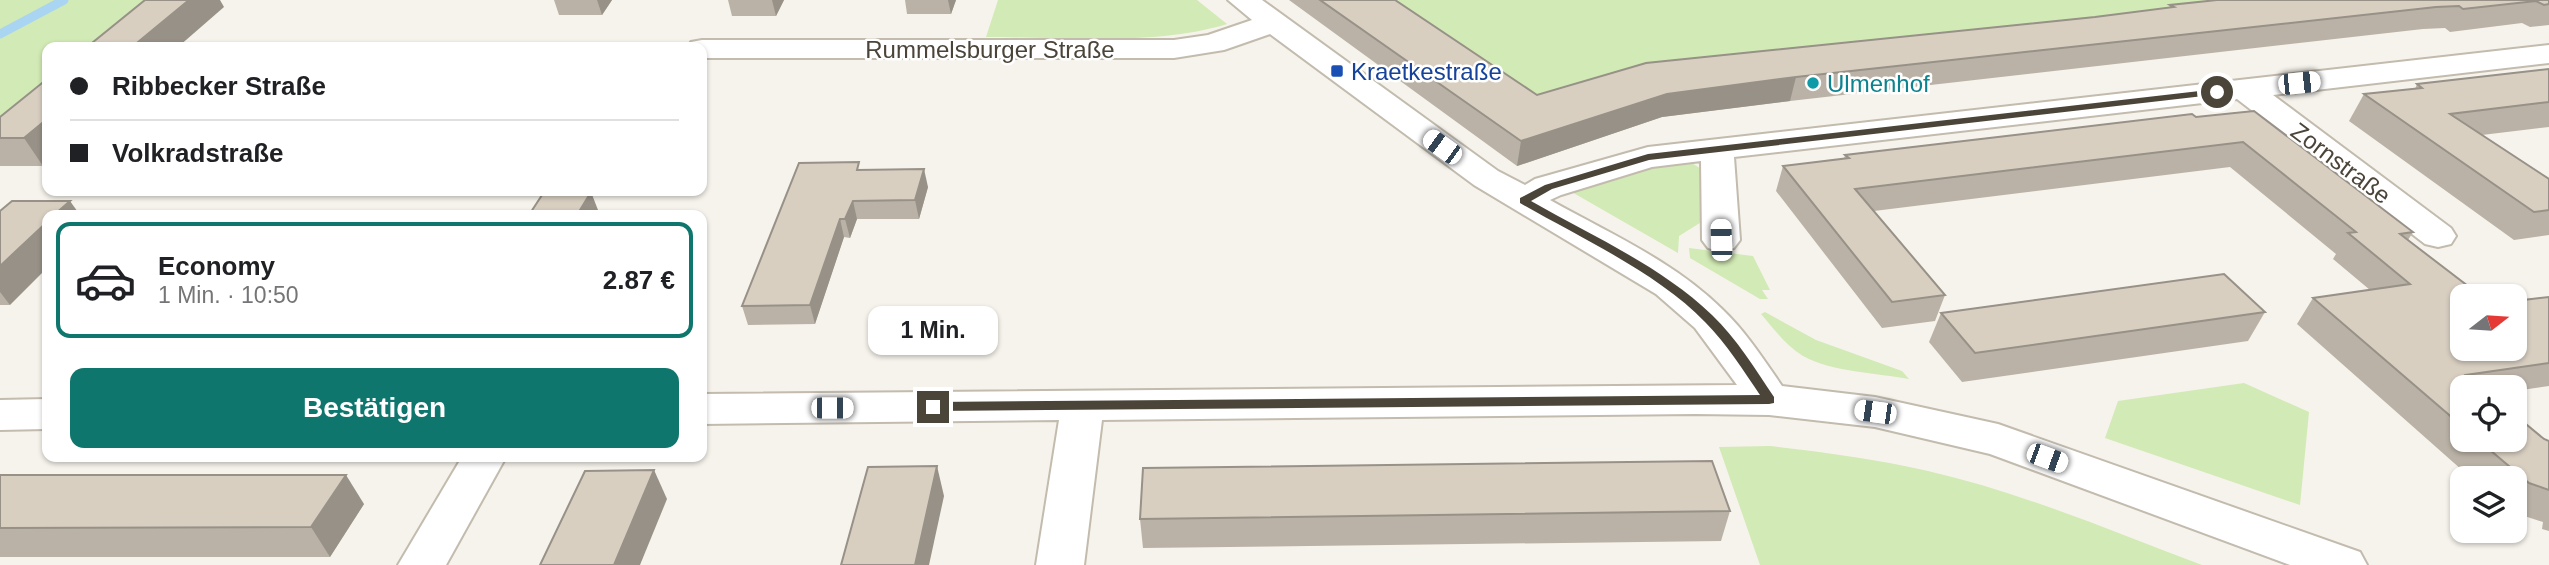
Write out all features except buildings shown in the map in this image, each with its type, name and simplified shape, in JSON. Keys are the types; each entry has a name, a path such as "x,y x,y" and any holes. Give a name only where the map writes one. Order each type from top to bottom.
{"street":[{"path":"1243,0 1453,155 1524,201 1670,285 1717,328 1769,400"},
{"name":"Rummelsburger Straße","path":"707,50 1174,49 1213,43 1274,23"},
{"path":"1524,201 1548,187 1648,157 2549,54"},
{"name":"Zornstraße","path":"2244,89 2438,236"},
{"path":"1712,150 1718,159 1721,240"},
{"path":"707,409 1769,400 1875,412 1998,440 2321,561"},
{"path":"1060,565 1083,406"},
{"path":"0,415 42,414"},
{"path":"422,565 481,462"}],"green space":[{"path":"0,0 164,0 113,42 42,42 42,100 0,136"},
{"path":"998,0 1197,0 1227,24 1200,31 1140,38 986,37"},
{"path":"1346,0 2461,0 1523,122"},
{"path":"1671,161 1690,162 1703,170 1703,221 1679,236 1678,253 1570,191"},
{"path":"1689,248 1753,256 1770,290 1762,290 1768,299 1760,299 1690,258"},
{"path":"1765,312 1816,340 1902,371 1909,379 1841,369 1803,356 1786,342 1761,314"},
{"path":"2244,383 2309,412 2300,505 2105,438 2118,401"},
{"path":"1770,446 1869,459 1963,480 2067,513 2202,565 1760,565 1719,447"}],"waterway":[{"path":"0,34 64,0"}],"place":[{"name":"Kraetkestraße","path":"1337,71"},
{"name":"Ulmenhof","path":"1813,83"}],"route":[{"path":"933,407 1769,400 1734,348 1709,319 1670,285 1524,201 1548,187 1648,157 2217,92"}]}
